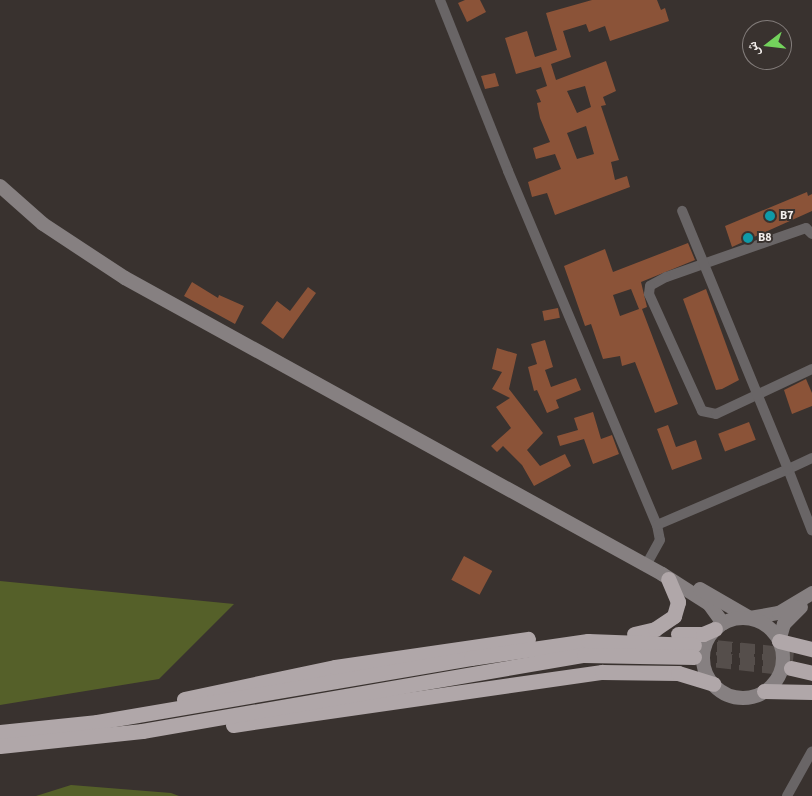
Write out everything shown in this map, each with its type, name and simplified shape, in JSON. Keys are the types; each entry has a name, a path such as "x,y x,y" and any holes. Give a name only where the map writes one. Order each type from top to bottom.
{"highway":[{"path":"634,634 655,628 674,616 678,602 665,576"},
{"path":"116,719 230,687 335,667 510,641 579,634 697,635 719,626"},
{"path":"0,732 116,719 471,658 588,641 694,651 575,656 142,731"},
{"path":"779,641 812,649"},
{"path":"812,658 792,662 812,673"},
{"path":"0,746 142,731 232,725 602,672 678,674 713,684"},
{"path":"764,691 812,692"}],"main road":[{"path":"0,186 43,224 125,278 646,564 709,604 719,626"},
{"path":"665,576 711,595 750,618 768,626 779,641"},
{"path":"812,593 779,613 719,626 709,637 703,656 704,666 713,684 722,691 738,697 754,696 764,691 781,669 779,641 784,624 812,599"}],"street":[{"path":"440,0 508,171 657,525 660,540 646,564"},
{"path":"682,211 812,531"},
{"path":"812,234 806,228 704,263 650,286 651,303 699,408 709,414 716,414 758,396 812,369"},
{"path":"657,525 812,458"},
{"path":"787,796 812,751"}],"green space":[{"path":"0,581 234,604 159,679 0,705"},
{"path":"71,785 171,793 179,796 36,796"}],"building":[{"path":"465,0 480,0 486,12 467,22 458,3"},
{"path":"592,0 657,0 661,10 665,8 669,21 610,41 605,26 589,32 586,24 563,31 571,57 551,64 556,80 606,61 616,91 603,97 606,105 601,106 619,160 611,162 615,180 627,176 630,187 555,215 547,193 532,197 528,182 561,169 555,154 536,159 533,148 550,142 540,118 537,103 541,102 536,90 547,86 541,67 516,74 505,38 527,31 535,57 557,50 546,13","holes":["585,86 591,107 577,113 567,91","586,126 594,154 577,159 567,133"]},
{"path":"495,73 499,86 485,89 481,76"},
{"path":"807,192 808,196 812,194 812,211 732,247 725,226"},
{"path":"688,243 695,260 641,282 647,307 642,309 678,404 655,413 635,362 622,366 620,356 603,359 591,324 585,326 564,266 605,249 613,272","holes":["631,289 639,309 620,316 613,295"]},
{"path":"192,282 218,298 219,295 244,306 235,324 184,296"},
{"path":"308,287 316,293 283,339 261,323 277,301 290,311"},
{"path":"706,289 739,380 716,390 683,299"},
{"path":"558,308 560,318 544,321 542,311"},
{"path":"545,340 553,367 545,370 551,387 576,378 581,390 556,400 559,408 547,413 537,390 534,391 528,367 537,364 531,344"},
{"path":"497,348 517,354 509,389 543,433 527,450 540,466 565,454 571,466 534,486 522,465 503,446 497,452 491,446 511,428 496,407 510,398 492,389 502,372 492,369"},
{"path":"806,379 812,393 812,406 792,414 784,390"},
{"path":"593,412 601,439 612,435 619,454 593,464 584,439 560,446 557,436 578,430 574,418"},
{"path":"749,422 756,440 725,452 718,434"},
{"path":"668,425 676,447 696,440 702,459 672,470 657,429"},
{"path":"464,556 492,571 480,595 451,580"}],"tunnel":[{"path":"694,645 793,655"},
{"path":"694,657 791,668"}],"place":[{"name":"B7","path":"770,216"},
{"name":"B8","path":"748,238"}]}
